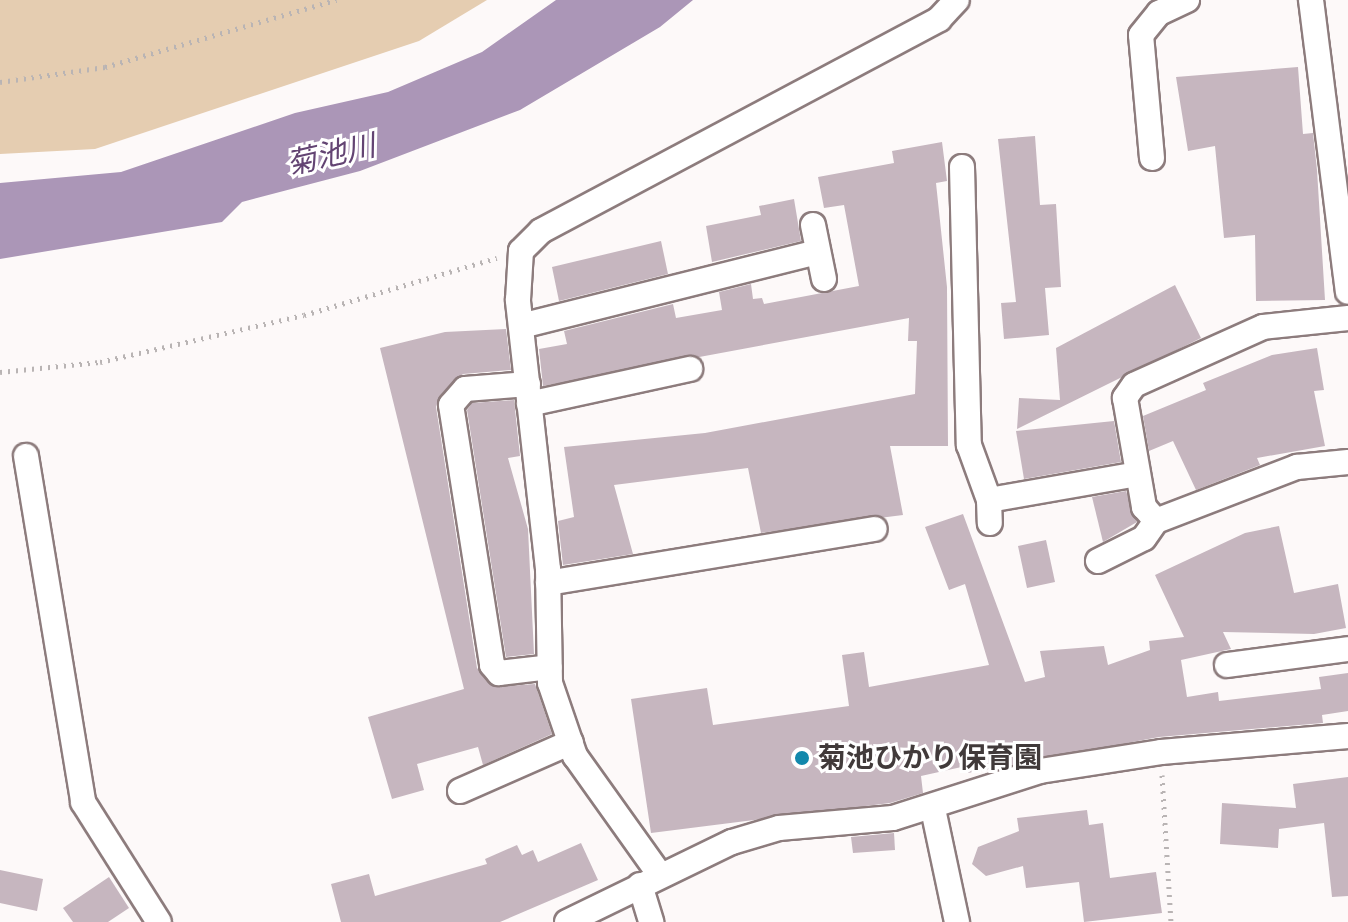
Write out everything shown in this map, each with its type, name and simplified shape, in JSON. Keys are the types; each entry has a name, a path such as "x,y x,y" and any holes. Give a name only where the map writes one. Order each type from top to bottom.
{"street":[{"path":"651,922 650,880 571,742 550,667 548,583 521,326 521,251 541,231 939,19 957,0"},
{"path":"1152,158 1141,35 1159,13 1187,0"},
{"path":"1311,0 1348,292"},
{"path":"962,167 969,445 989,512 1138,474"},
{"path":"813,225 824,279"},
{"path":"521,326 818,252"},
{"path":"1156,521 1144,507 1125,398 1134,385 1263,327 1348,318"},
{"path":"550,667 499,673 492,665 451,405 465,389 528,394 690,369"},
{"path":"26,456 83,802 159,922"},
{"path":"1098,561 1144,538 1156,521 1297,467 1348,462"},
{"path":"548,583 875,529"},
{"path":"1227,665 1348,649"},
{"path":"567,922 650,880 779,828 933,809 1040,771 1161,752 1348,736"},
{"path":"460,791 571,742"},
{"path":"933,809 957,922"}],"path":[{"path":"0,82 105,67 336,0"},
{"path":"0,372 100,362 290,319 521,251"},
{"path":"1161,752 1171,922"}],"shaded area":[{"path":"0,0 487,0 419,41 95,149 0,154"}],"water":[{"name":"菊池川","path":"556,0 693,0 660,27 520,110 360,171 242,202 222,222 0,259 0,183 121,172 295,113 388,92 482,52"}],"building":[{"path":"1298,67 1303,134 1313,133 1325,300 1256,301 1255,235 1224,238 1215,146 1188,151 1176,77"},
{"path":"1035,136 1040,205 1056,204 1061,287 1045,288 1049,335 1004,339 1001,303 1016,302 998,139"},
{"path":"942,142 947,181 936,183 947,287 948,446 890,446 903,515 761,533 748,468 614,485 633,554 563,565 558,521 574,517 564,447 705,433 915,394 917,341 908,341 909,318 543,386 539,349 567,344 564,331 673,304 676,318 722,310 719,292 751,284 753,299 762,298 764,304 859,286 844,205 824,208 818,177 894,163 892,151"},
{"path":"794,199 801,241 712,262 706,226 761,215 759,206"},
{"path":"661,241 668,274 559,301 552,267"},
{"path":"1175,285 1201,338 1017,429 1019,398 1060,400 1056,348"},
{"path":"506,329 511,370 463,374 440,395 436,407 477,668 494,687 535,684 552,734 483,765 478,747 417,764 424,790 392,799 368,717 464,689 380,348 445,332"},
{"path":"1317,348 1324,390 1314,391 1325,446 1257,458 1260,465 1196,490 1173,441 1149,451 1143,416 1206,390 1203,383 1272,355"},
{"path":"514,400 520,456 508,458 528,529 534,654 506,657 467,410 472,403"},
{"path":"1114,421 1121,462 1024,479 1016,431"},
{"path":"1126,491 1137,522 1103,542 1092,497"},
{"path":"963,514 1025,682 1045,677 1040,651 1104,646 1108,665 1150,650 1149,641 1184,637 1155,575 1245,533 1279,526 1294,593 1338,584 1346,628 1314,634 1223,632 1231,649 1181,660 1187,697 1218,692 1219,701 1321,689 1319,677 1348,673 1348,711 1322,715 1323,723 1159,737 968,773 966,766 921,776 923,793 890,803 651,833 631,699 707,688 713,725 849,706 842,655 864,652 869,687 989,665 965,584 949,590 925,527"},
{"path":"1046,540 1055,582 1027,588 1018,546"},
{"path":"1348,777 1348,896 1332,897 1324,823 1279,829 1278,848 1220,844 1222,803 1296,808 1293,784"},
{"path":"1087,810 1089,825 1103,823 1110,878 1156,872 1162,913 1084,922 1079,882 1026,888 1023,866 986,876 972,864 978,847 1019,831 1017,818"},
{"path":"894,833 895,850 853,853 851,837"},
{"path":"581,843 598,880 500,922 341,922 331,884 369,874 375,896 487,864 485,859 517,845 522,855 533,850 538,862"},
{"path":"0,870 43,879 37,911 0,903"},
{"path":"109,877 129,908 108,922 73,922 63,908"}],"place":[{"name":"菊池ひかり保育園","path":"802,758"}]}
